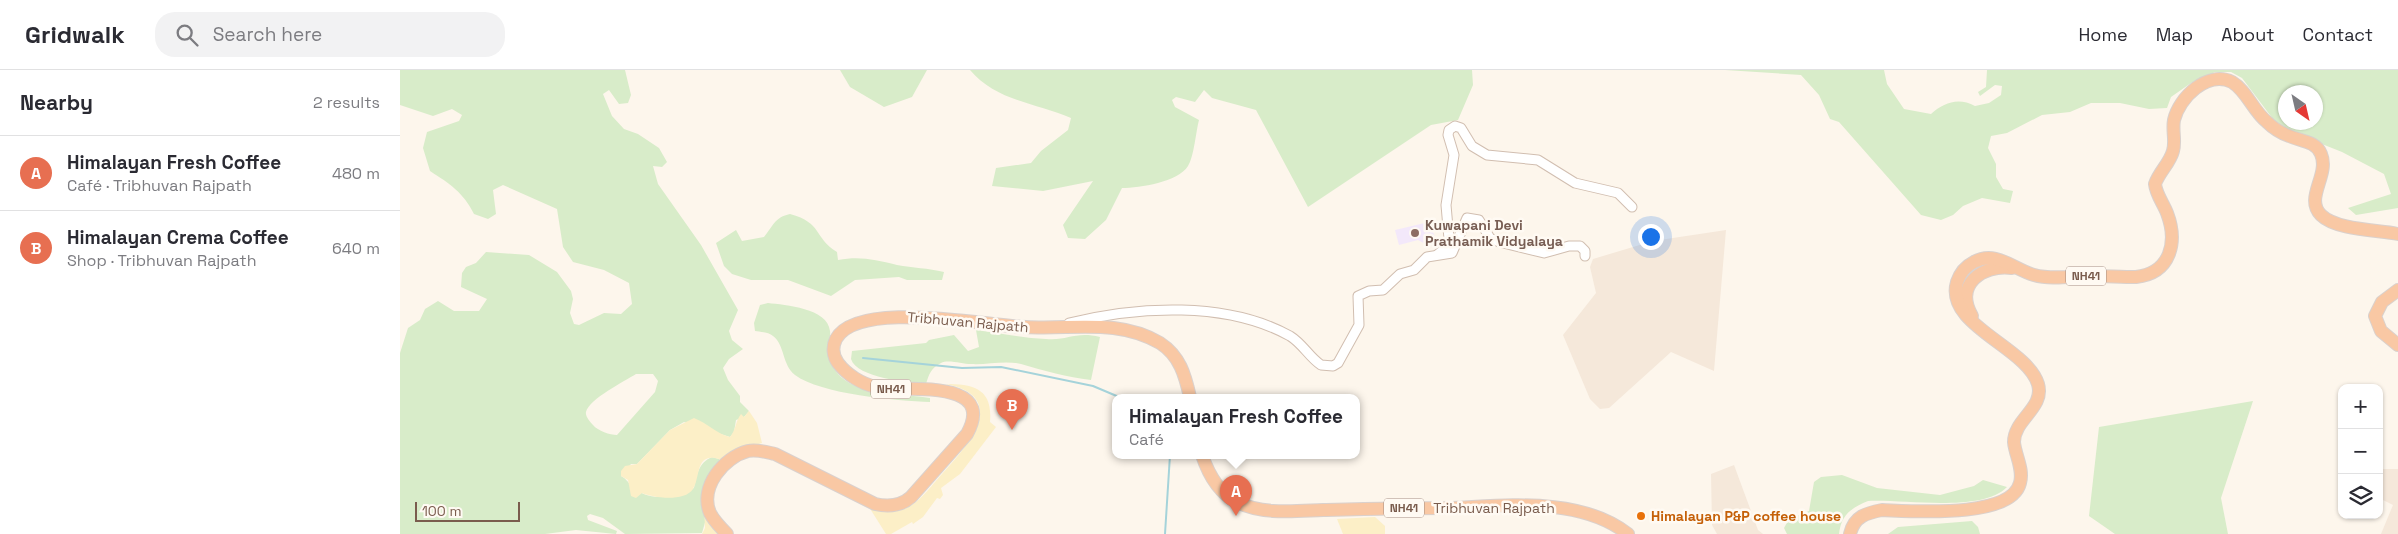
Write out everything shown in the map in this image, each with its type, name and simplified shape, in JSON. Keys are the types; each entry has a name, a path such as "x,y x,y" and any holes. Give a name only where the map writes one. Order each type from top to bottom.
{"highway":[{"name":"NH41","path":"1850,534 1857,520 1869,513 1882,510 1963,510 1987,507 2008,499 2019,487 2021,476 2015,448 2015,435 2019,426 2037,401 2038,384 2028,368 1976,325 1963,311 1957,301 1956,285 1962,272 1972,262 1988,258 1999,259 2020,269 2045,277 2132,277 2150,274 2161,267 2170,255 2172,238 2168,216 2155,184 2173,152 2174,122 2180,105 2194,88 2214,78 2223,78 2234,84 2263,119 2279,131 2310,143 2317,148 2322,155 2323,168 2315,201 2322,217 2342,225 2398,234"},
{"path":"2398,290 2382,302 2375,316 2381,331 2398,345"},
{"name":"Tribhuvan Rajpath","path":"727,534 710,513 708,492 714,477 720,469 743,453 759,450 775,454 875,504 894,505 912,497 967,434 972,422 972,410 968,403 958,394 939,390 901,390 875,386 859,380 846,371 836,360 833,349 837,337 848,327 868,320 904,317 937,318 1006,326 1051,327 1079,325 1108,327 1137,333 1156,341 1171,351 1178,360 1189,394"},
{"name":"Tribhuvan Rajpath","path":"1204,459 1212,477 1224,493 1235,501 1254,509 1297,511 1544,507 1595,516 1612,523 1628,534"}],"street":[{"path":"1436,256 1447,247 1449,239 1446,205 1454,155 1448,135 1449,130 1455,126 1461,128 1472,146 1487,155 1538,160 1575,183 1618,194 1632,207"},
{"path":"1051,327 1130,311 1199,311 1227,314 1290,336 1300,343 1321,365 1333,366 1338,362 1359,325 1358,296 1369,291 1383,290 1400,274 1414,270 1427,257 1452,252 1467,218 1472,217 1480,220 1490,238 1499,242 1544,253 1570,246 1580,246 1585,251 1586,256"}],"shaded area":[{"name":"Kuwapani Devi Prathamik Vidyalaya","path":"1429,222 1435,237 1429,246 1418,240 1399,245 1395,230"},
{"path":"1726,230 1714,371 1671,352 1609,408 1600,409 1590,399 1563,335 1596,293 1590,267 1593,259 1653,241"},
{"path":"1734,465 1758,530 1763,534 1717,534 1712,525 1711,474"},
{"path":"2383,469 2398,469 2398,534 2381,534 2393,505 2383,500"}],"green space":[{"path":"400,70 625,70 631,95 628,103 619,104 609,90 603,94 612,116 624,129 638,134 659,148 667,162 662,167 653,166 658,184 701,245 738,310 729,331 732,340 743,349 729,359 723,368 728,380 740,396 740,402 749,411 744,417 736,420 734,432 730,437 684,422 670,430 637,464 631,464 621,476 639,492 654,497 670,496 694,488 701,466 712,457 719,459 722,463 702,533 625,534 603,518 590,514 587,516 588,520 617,531 616,534 576,530 545,534 400,534 400,353 408,328 420,320 425,309 438,301 454,311 479,311 487,299 461,287 462,273 466,267 476,263 486,252 529,255 557,272 571,291 573,299 570,313 574,324 579,325 604,313 621,314 632,304 629,283 604,270 573,262 563,247 557,209 503,185 493,190 496,214 488,219 474,214 470,206 455,189 430,171 423,148 427,132 459,121 462,115 452,109 433,116 400,105","holes":["636,374 653,374 658,381 655,392 617,435 601,431 589,421 586,412 600,396"]},
{"path":"840,70 927,70 912,97 884,107 850,87"},
{"path":"970,70 1472,70 1473,85 1458,120 1431,125 1308,207 1256,110 1212,98 1204,90 1195,102 1176,97 1172,100 1175,107 1199,120 1188,166 1176,176 1158,183 1122,188 1106,220 1085,239 1068,238 1063,225 1093,181 1043,191 992,186 996,168 1031,163 1041,151 1068,130 1071,118 1004,95 980,80"},
{"path":"1725,70 1884,70 1887,84 1904,109 1931,114 1941,106 1952,102 1969,103 1975,106 1989,103 2001,95 2002,86 1995,85 1980,96 1978,92 1986,87 1987,70 2398,70 2398,208 2356,215 2348,208 2391,194 2384,174 2342,152 2287,130 2323,130 2323,85 2278,85 2278,126 2242,78 2231,72 2215,72 2191,83 2171,97 2167,108 2149,109 2120,103 2091,103 2070,112 2042,115 2007,133 1991,136 1988,148 1996,164 1996,177 2003,189 2013,191 2010,203 1982,198 1963,206 1953,215 1941,220 1921,215 1839,122 1830,119 1819,95 1801,75"},
{"path":"790,214 801,218 813,226 824,241 837,252 838,260 868,259 944,272 942,280 907,280 899,277 855,280 831,296 788,280 751,280 732,274 724,266 716,243 736,230 742,241 764,237 781,217"},
{"path":"768,303 805,309 822,317 830,331 828,354 831,363 841,377 850,383 872,391 930,398 930,402 879,398 840,392 807,382 795,375 788,366 777,340 769,334 755,331 754,323 760,305"},
{"path":"976,330 1046,339 1084,335 1100,337 1091,380 1056,374 1015,363 971,364 947,361 933,369 929,374 926,384 873,375 863,371 851,359 852,351 926,343 929,340 954,335 968,351 979,347"},
{"path":"2253,401 2221,498 2228,534 2115,534 2089,516 2099,427"},
{"path":"1842,475 1877,488 1940,495 1974,486 1983,480 2007,487 1995,495 1980,500 1961,502 1868,501 1848,513 1842,522 1839,534 1787,534 1784,528 1789,519 1809,511 1814,482 1821,477"},
{"path":"1972,521 1978,527 1980,534 1888,534 1898,527"}],"sand":[{"path":"946,384 973,387 985,395 990,411 990,422 996,427 960,474 941,488 943,495 940,499 937,498 923,517 913,524 912,522 891,534 886,534 869,507 898,511 914,504 952,463 978,424 980,411 976,400 966,390"},
{"path":"749,411 757,423 762,443 749,447 722,463 719,459 706,459 700,466 693,489 683,496 669,498 642,493 636,498 631,496 628,480 621,476 621,471 625,466 637,464 670,430 694,418 730,437 741,414 744,417"},
{"path":"704,506 720,534 702,534 705,528"},
{"path":"1375,517 1385,526 1385,534 1343,534 1337,519"}],"waterway":[{"path":"863,358 962,368 1001,367 1093,386 1112,394"},
{"path":"1165,534 1170,459"}],"place":[{"name":"Kuwapani Devi Prathamik Vidyalaya","path":"1415,233"},
{"name":"Himalayan Crema Coffee","path":"1012,430"},
{"name":"Himalayan Fresh Coffee","path":"1236,516"},
{"name":"Himalayan P&P coffee house","path":"1641,516"}]}
